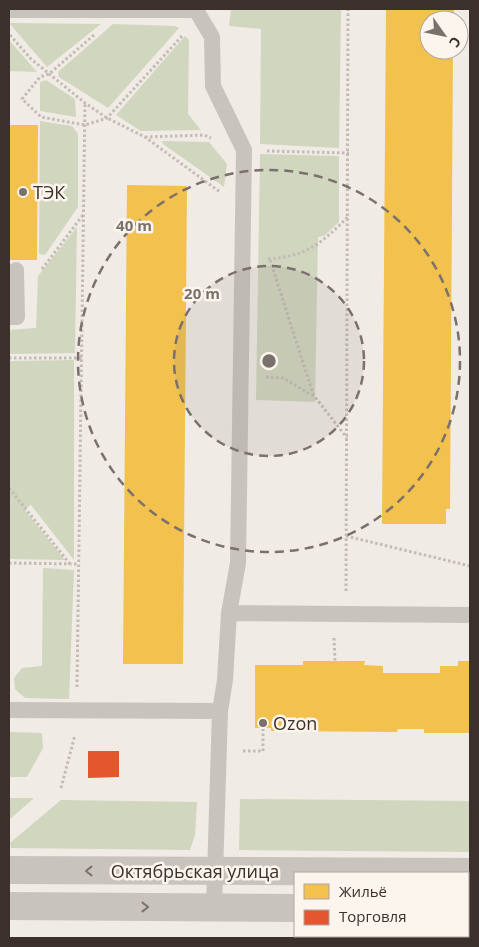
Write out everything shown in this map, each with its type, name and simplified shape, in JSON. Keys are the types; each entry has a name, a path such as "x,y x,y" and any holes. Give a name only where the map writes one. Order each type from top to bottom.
{"street":[{"name":"Октябрьская улица","path":"9,870 470,872"},
{"name":"Октябрьская улица","path":"9,906 294,908"}],"lane":[{"path":"9,10 196,10 212,37 213,86 244,150 238,563 229,613 225,680 220,711 214,907"},
{"path":"9,318 17,317 16,270"},
{"path":"229,613 470,615"},
{"path":"9,710 220,711"}],"path":[{"path":"115,10 108,24 49,74 40,77 22,99 41,117 85,125 106,118 200,16"},
{"path":"335,661 333,625 346,625 349,217 347,10"},
{"path":"9,33 31,59 106,118 145,137 228,198"},
{"path":"61,788 76,730 77,710 85,102"},
{"path":"145,137 204,135 244,150 349,153"},
{"path":"16,270 42,269 84,214"},
{"path":"242,259 270,260 305,252 318,245 349,217"},
{"path":"270,260 315,397 347,438"},
{"path":"9,358 82,358"},
{"path":"240,377 283,378 315,397"},
{"path":"9,488 70,564"},
{"path":"346,536 470,566"},
{"path":"9,563 79,564"},
{"path":"237,751 263,751 263,728"}],"green space":[{"path":"231,9 338,9 341,11 339,148 260,144 261,29 229,26"},
{"path":"9,23 101,24 47,67"},
{"path":"113,24 175,26 179,28 108,108 59,77 58,72"},
{"path":"185,36 189,40 188,114 201,130 141,131 116,115"},
{"path":"9,40 37,72 9,71"},
{"path":"46,80 75,99 76,117 40,111 40,82"},
{"path":"40,121 72,126 78,134 78,207 45,255 39,254"},
{"path":"162,141 209,142 227,164 224,187 163,144"},
{"path":"260,154 339,156 339,222 324,236 318,237 315,402 256,400"},
{"path":"77,227 75,353 9,354 9,330 36,328 38,276"},
{"path":"74,360 74,560 31,505 24,509 65,560 9,559 9,361"},
{"path":"43,568 74,570 69,699 25,698 15,689 14,678 22,668 42,666"},
{"path":"9,732 42,733 43,748 27,777 9,777"},
{"path":"9,798 34,798 9,820"},
{"path":"240,799 470,801 470,852 239,850"},
{"path":"61,800 197,802 195,835 190,850 11,848 10,843"}],"building: Жильё":[{"path":"386,9 454,9 419,10 419,60 453,60 450,509 446,509 446,524 382,524"},
{"name":"ТЭК","path":"9,125 38,125 37,260 9,260"},
{"path":"127,185 187,186 183,664 123,664"},
{"path":"303,661 365,661 364,665 383,666 383,673 440,673 440,666 458,666 458,661 470,661 470,733 424,733 424,729 398,729 397,732 271,731 271,728 255,728 255,665 303,665"}],"building: Торговля":[{"path":"88,751 119,751 119,777 88,778"}],"place":[{"name":"ТЭК","path":"23,192"},
{"name":"Ozon","path":"263,723"}]}
